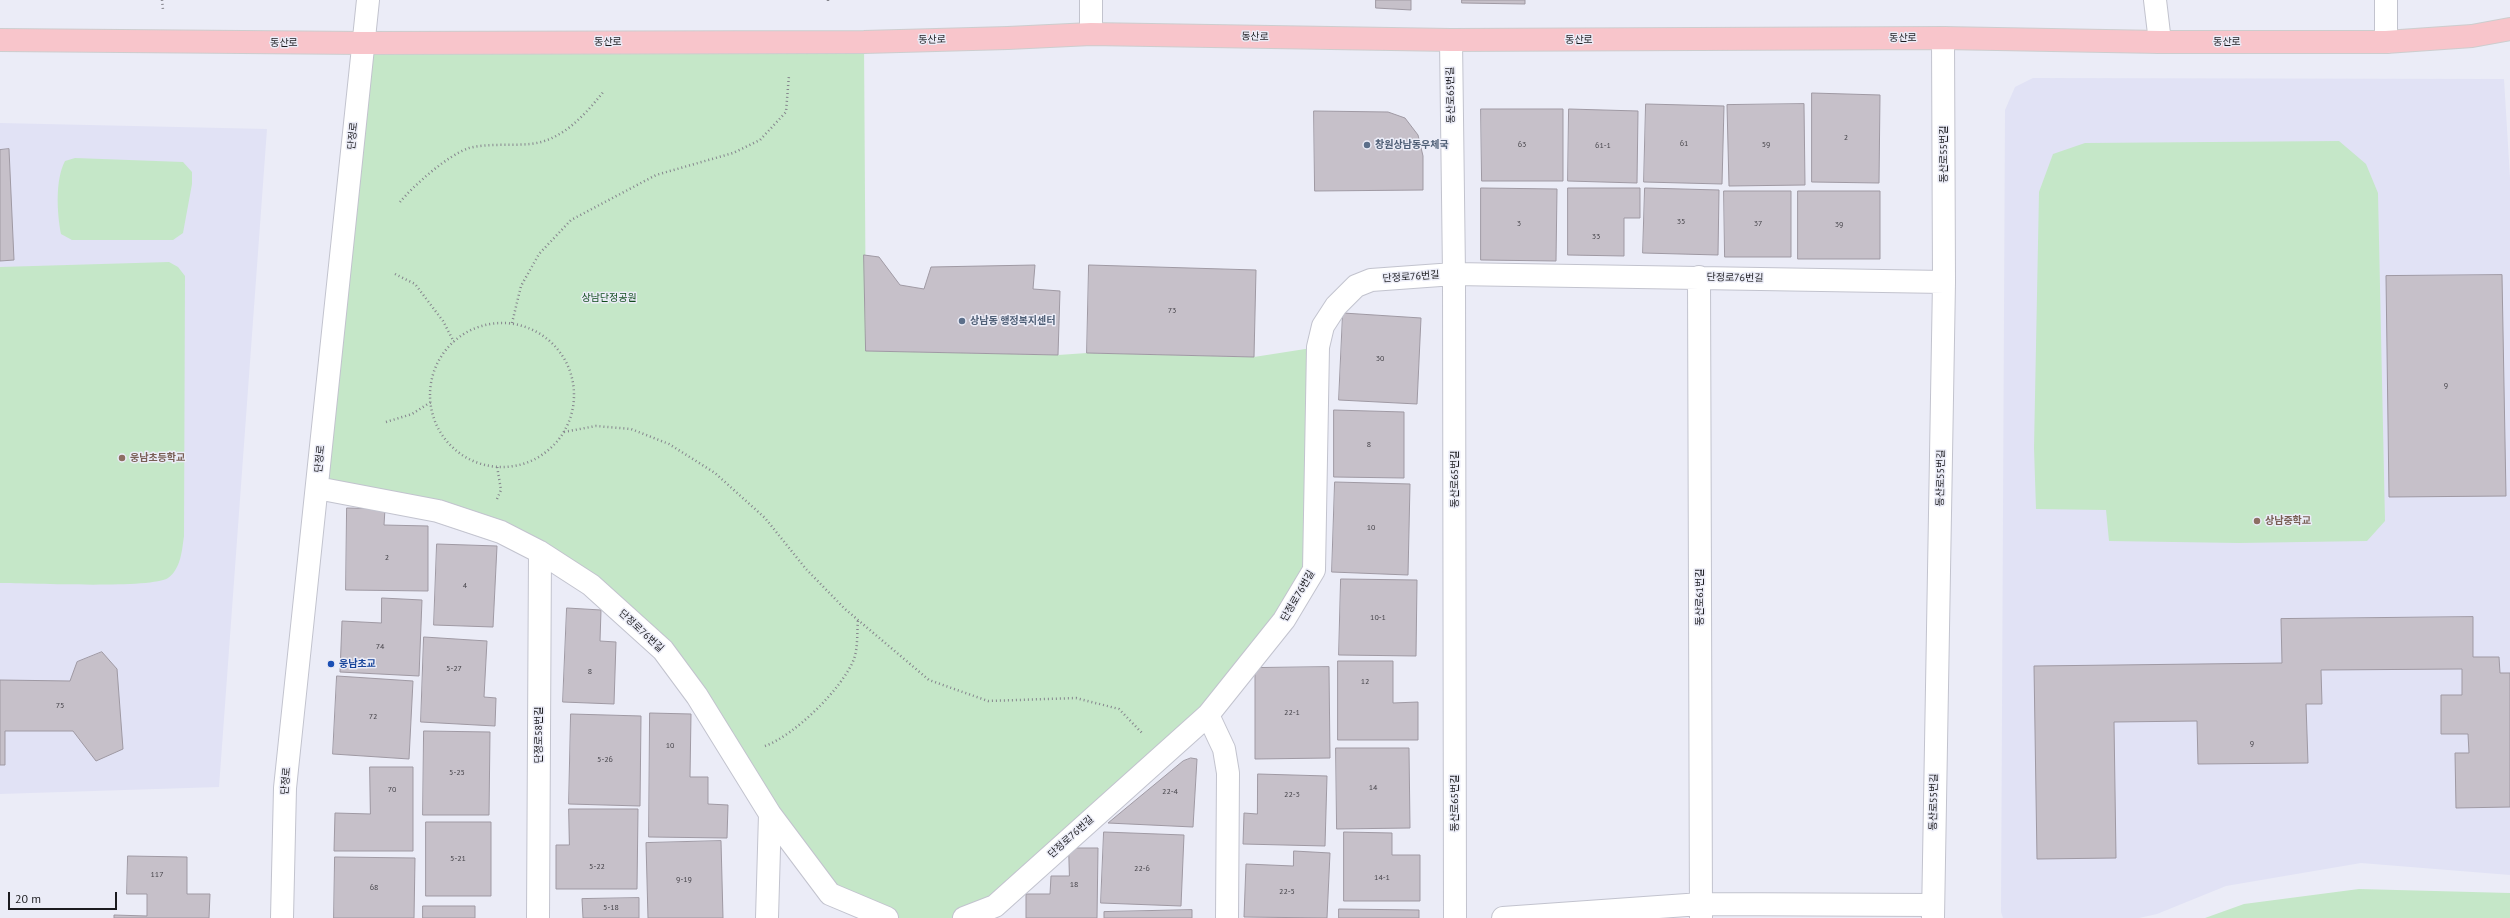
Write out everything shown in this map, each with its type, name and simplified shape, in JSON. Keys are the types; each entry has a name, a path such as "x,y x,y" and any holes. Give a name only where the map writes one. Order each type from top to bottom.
{"main road":[{"name":"동산로","path":"0,40 363,43 864,42 1091,34 1451,40 1943,38 2160,42 2386,42 2472,36 2510,29"}],"street":[{"name":"단정로","path":"282,918 285,788 368,0"},
{"path":"1091,0 1091,34"},
{"path":"2155,0 2160,42"},
{"path":"2386,0 2386,42"},
{"name":"동산로55번길","path":"1933,912 1944,282 1943,38"},
{"name":"동산로65번길","path":"1451,40 1454,274 1456,918"},
{"name":"단정로76번길","path":"964,918 995,912 1208,715 1284,620 1314,570 1318,347 1323,326 1346,294 1371,280 1454,274 1944,282"},
{"name":"동산로61번길","path":"1699,277 1701,911"},
{"name":"단정로76번길","path":"317,488 438,511 502,532 540,552 591,585 662,650 697,696 770,814 830,894 887,918"},
{"name":"단정로58번길","path":"538,918 540,552"},
{"path":"1208,715 1224,749 1228,773 1227,918"},
{"path":"768,918 770,814"},
{"path":"1503,918 1701,911 1933,912"}],"path":[{"path":"512,323 521,286 539,254 571,220 656,175 733,153 760,140 786,112 789,75"},
{"path":"400,202 412,188 443,163 468,148 531,144 557,136 587,112 604,91"},
{"path":"395,274 415,284 443,321 454,342"},
{"path":"512,323 534,330 553,344 567,364 574,387 573,410 564,432 549,451 528,463 504,468 481,464 460,453 443,436 433,414 430,391 435,368 448,348 454,342 466,333 488,324 512,323"},
{"path":"386,422 412,414 431,402"},
{"path":"564,432 596,426 631,429 669,444 715,473 765,518 806,569 845,609 929,680 988,701 1076,698 1119,709 1150,740 1160,758"},
{"path":"734,757 772,743 830,698 854,659 858,619"}],"shaded area":[{"name":"상남중학교","path":"2033,78 2504,79 2510,178 2510,875 2361,863 2226,886 2157,914 2139,918 2003,918 2001,912 2005,110 2015,87"},
{"name":"웅남초등학교","path":"0,123 267,129 219,787 0,794"}],"green space":[{"name":"상남단정공원","path":"864,42 866,351 1058,355 1087,353 1254,357 1318,347 1314,570 1208,715 995,906 960,918 887,918 830,894 663,650 501,532 317,488 363,43"},
{"path":"2339,141 2366,164 2378,193 2385,521 2367,541 2239,543 2109,541 2106,510 2036,509 2034,448 2039,192 2053,154 2085,143"},
{"path":"75,158 183,162 192,172 192,184 183,233 173,240 72,240 61,234 58,207 58,187 65,161"},
{"path":"169,262 178,267 185,276 184,536 180,559 176,570 168,578 139,583 88,585 0,583 0,267"},
{"path":"2359,889 2510,893 2510,918 2205,918 2244,904"}],"building":[{"path":"1376,0 1411,0 1411,10 1376,8"},
{"path":"1462,0 1525,0 1525,4 1462,3"},
{"path":"1812,93 1880,95 1879,183 1812,182"},
{"path":"1646,104 1724,106 1722,184 1644,182"},
{"path":"1804,104 1805,185 1729,186 1727,105"},
{"path":"1481,109 1563,109 1563,181 1482,181"},
{"path":"1569,109 1638,111 1637,183 1568,181"},
{"name":"창원상남동우체국","path":"1314,111 1388,112 1405,118 1418,135 1423,156 1423,190 1315,191"},
{"path":"9,149 14,260 0,261 0,150"},
{"path":"1481,188 1557,189 1556,261 1481,260"},
{"path":"1568,188 1640,188 1640,218 1624,218 1624,256 1568,255"},
{"path":"1645,188 1719,190 1718,255 1643,253"},
{"path":"1724,191 1791,191 1791,257 1725,257"},
{"path":"1798,191 1880,191 1880,259 1798,259"},
{"name":"상남동 행정복지센터","path":"864,255 879,257 900,285 924,289 931,267 1035,265 1033,289 1060,291 1058,355 866,351"},
{"path":"1089,265 1256,270 1254,357 1087,353"},
{"path":"2502,275 2506,496 2389,497 2386,276"},
{"path":"1343,313 1421,318 1417,404 1339,400"},
{"path":"1334,410 1404,412 1404,478 1334,477"},
{"path":"1335,482 1410,484 1408,575 1332,572"},
{"path":"347,508 385,509 384,525 428,526 428,591 346,590"},
{"path":"437,544 497,546 493,627 434,625"},
{"path":"1341,579 1417,580 1416,656 1339,655"},
{"path":"382,598 422,600 419,676 340,672 342,621 381,623"},
{"path":"567,608 601,610 600,641 616,642 614,704 563,702"},
{"path":"2473,617 2473,657 2499,657 2500,673 2510,673 2510,807 2456,808 2455,753 2469,753 2468,734 2441,734 2441,695 2462,695 2462,669 2321,670 2322,704 2306,704 2308,763 2198,764 2197,721 2114,722 2116,858 2037,859 2034,666 2282,663 2281,619"},
{"path":"424,637 487,641 484,697 496,698 495,726 421,722"},
{"path":"102,652 117,669 123,749 96,761 73,731 5,731 5,765 0,765 0,680 70,681 77,662"},
{"path":"1338,661 1393,661 1393,703 1418,702 1418,740 1338,740"},
{"path":"1329,667 1330,758 1255,759 1255,668"},
{"path":"337,676 413,681 409,759 333,754"},
{"path":"650,713 691,714 690,777 708,777 708,804 728,805 727,838 649,837"},
{"path":"571,714 641,716 640,806 569,804"},
{"path":"424,731 490,732 489,815 423,815"},
{"path":"1336,748 1409,748 1410,828 1337,829"},
{"path":"1191,758 1197,759 1193,827 1108,823 1183,761"},
{"path":"370,767 413,767 413,851 334,851 335,813 370,814"},
{"path":"1258,774 1327,776 1325,846 1243,844 1244,813 1257,814"},
{"path":"569,809 638,809 637,889 556,889 556,845 569,845"},
{"path":"426,822 491,822 491,896 426,896"},
{"path":"1104,832 1184,835 1181,906 1101,903"},
{"path":"1344,832 1392,833 1392,855 1420,855 1420,901 1344,901"},
{"path":"721,841 723,918 648,918 646,843"},
{"path":"1069,848 1098,848 1097,918 1026,918 1026,894 1050,894 1051,876 1069,876"},
{"path":"1294,851 1330,853 1327,918 1244,917 1246,864 1293,866"},
{"path":"128,856 187,857 187,894 210,894 209,918 114,918 114,915 147,916 147,894 127,894"},
{"path":"335,857 415,858 414,918 334,918"},
{"path":"639,898 639,918 583,918 582,899"},
{"path":"423,906 475,906 475,918 423,918"},
{"path":"1339,909 1419,910 1419,918 1339,918"},
{"path":"1192,910 1192,918 1104,918 1104,912"}],"place":[{"name":"창원상남동우체국","path":"1367,145"},
{"name":"상남동 행정복지센터","path":"962,321"},
{"name":"웅남초등학교","path":"122,458"},
{"name":"상남중학교","path":"2257,521"},
{"name":"웅남초교","path":"331,664"}]}
